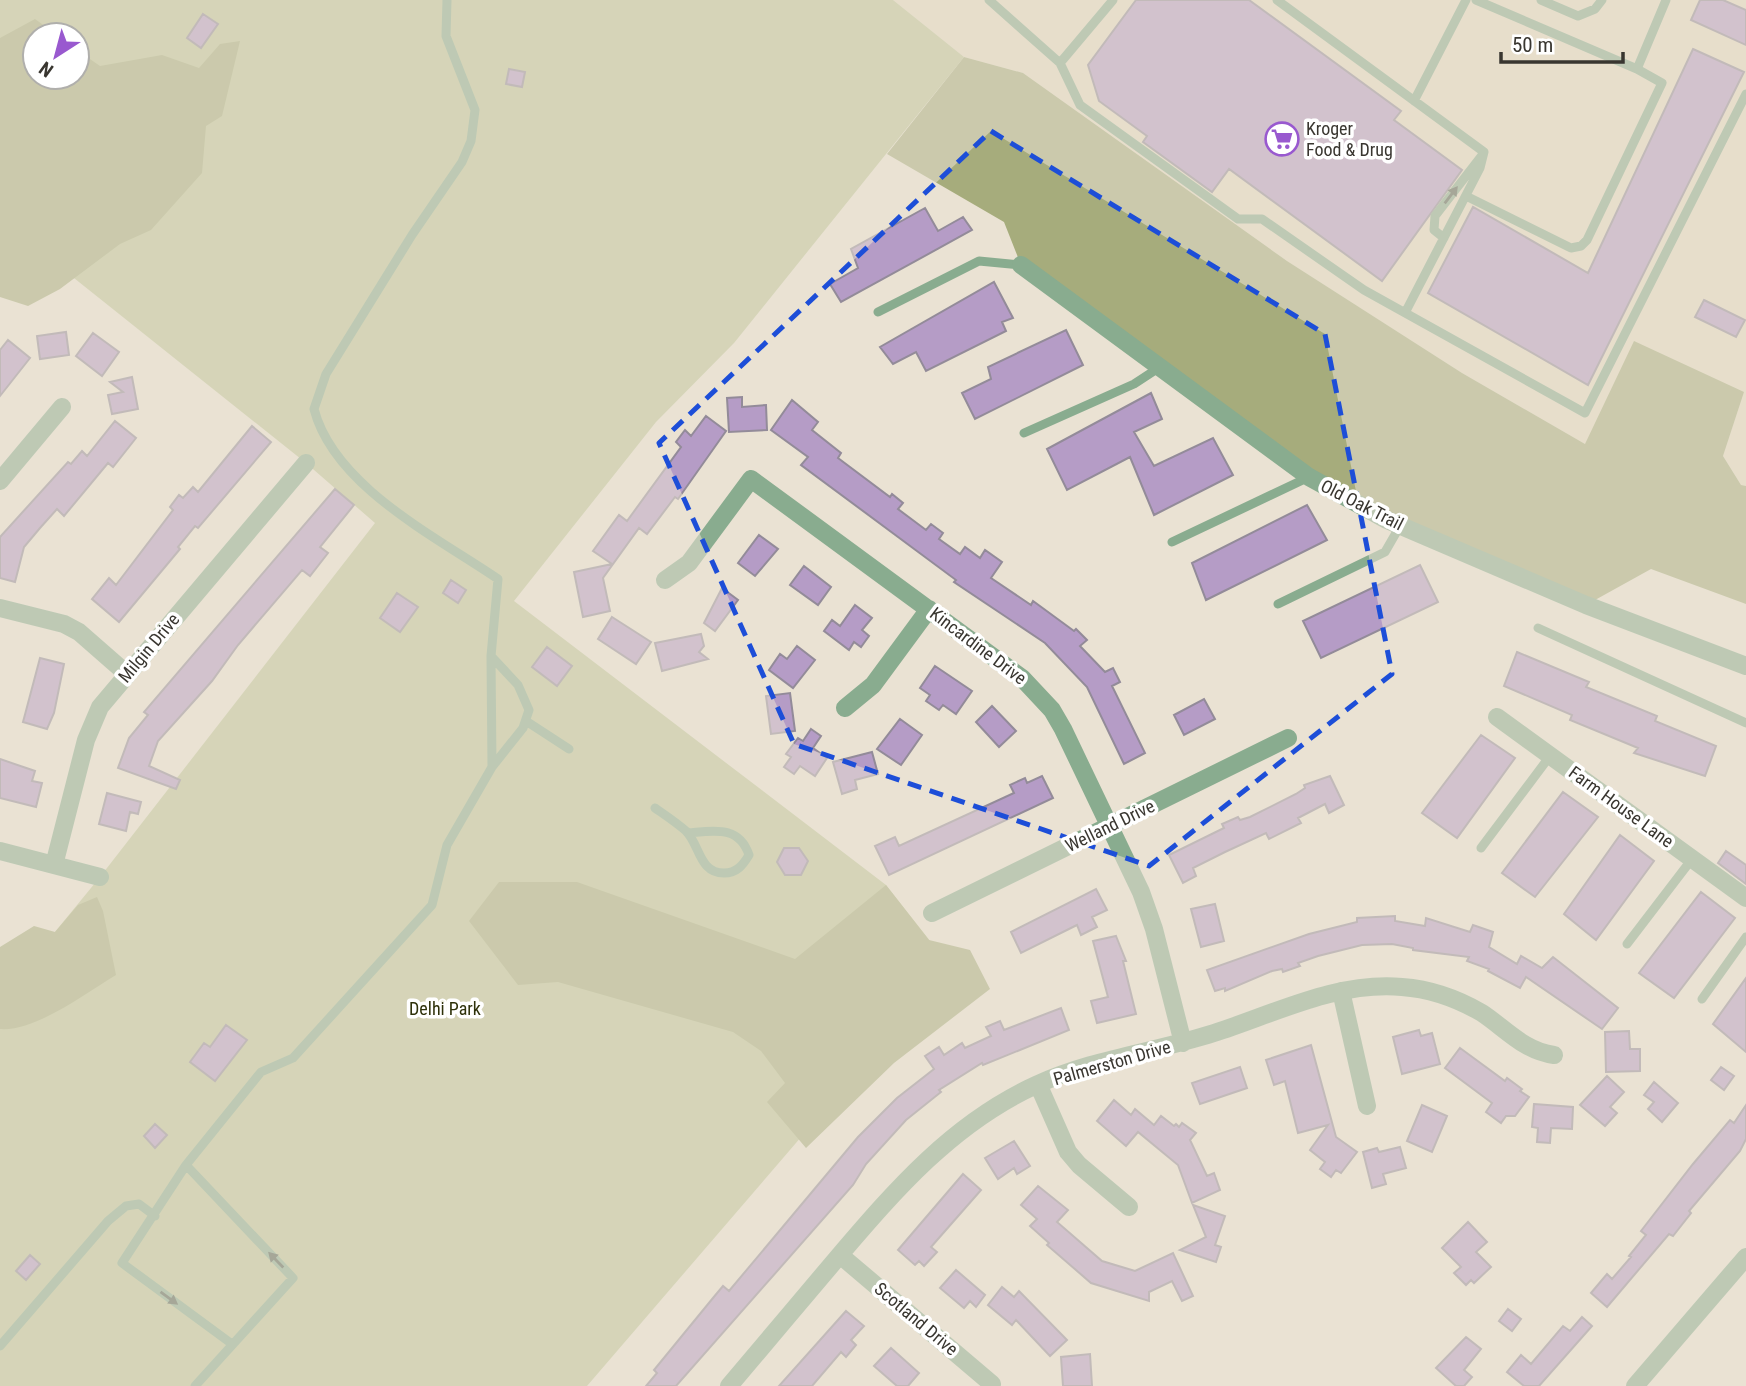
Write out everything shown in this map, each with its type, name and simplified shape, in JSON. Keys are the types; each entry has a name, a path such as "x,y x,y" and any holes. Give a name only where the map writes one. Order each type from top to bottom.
{"street":[{"name":"Old Oak Trail","path":"1021,265 1308,477 1347,500 1400,526 1586,605 1746,666"},
{"path":"0,481 62,407"},
{"name":"Milgin Drive","path":"54,865 91,726 100,708 306,463"},
{"name":"Kincardine Drive","path":"665,580 689,563 751,479 929,609 1038,693 1063,729 1141,892 1154,929 1183,1043"},
{"path":"0,608 64,624 79,632 127,674"},
{"path":"845,708 873,685 929,609"},
{"name":"Farm House Lane","path":"1497,717 1746,898"},
{"name":"Welland Drive","path":"932,913 1288,738"},
{"path":"0,851 100,877"},
{"name":"Palmerston Drive","path":"729,1386 901,1184 947,1140 1004,1101 1038,1084 1079,1069 1183,1043 1341,991 1381,986 1433,992 1482,1013 1536,1053 1554,1055"},
{"path":"1341,991 1367,1107"},
{"path":"1038,1084 1068,1152 1079,1165 1129,1207"},
{"name":"Scotland Drive","path":"840,1255 992,1384"},
{"path":"1635,1386 1746,1257"}],"lane":[{"path":"447,0 446,36 475,110 471,141 462,162 412,235 326,374 314,409 319,428 328,445 352,474 401,513 498,579 491,656 492,767"},
{"path":"989,0 1060,63 1080,105 1238,219 1262,219 1364,290 1585,413 1746,94"},
{"path":"1060,63 1113,0"},
{"path":"1277,0 1484,152"},
{"path":"1414,101 1466,0"},
{"path":"1466,195 1571,248 1581,246 1587,240 1662,83 1637,69 1476,0"},
{"path":"1541,0 1578,16 1595,9 1602,0"},
{"path":"1637,69 1666,0"},
{"path":"1406,311 1466,195 1484,152"},
{"path":"1444,238 1434,230 1435,216 1484,152"},
{"path":"878,312 979,261 1021,265"},
{"path":"1024,433 1134,384 1160,368"},
{"path":"1172,542 1308,477"},
{"path":"1278,604 1385,552 1400,526"},
{"path":"1538,628 1746,723"},
{"path":"232,1344 122,1263 186,1165 261,1072 293,1058 432,905 447,845 492,767 526,721 529,710 518,685 491,656"},
{"path":"526,721 569,749"},
{"path":"1481,848 1550,756"},
{"path":"655,808 688,833 704,864 717,873 731,873 742,866 749,855 744,841 732,832 688,833"},
{"path":"1627,944 1692,859"},
{"path":"1702,999 1746,937"},
{"path":"186,1165 293,1278 195,1386"},
{"path":"0,1346 108,1222 126,1206 139,1204 155,1216"}],"highlighted area":[{"path":"991,131 1325,334 1392,674 1149,866 794,744 659,443"}],"shaded area":[{"path":"893,0 1746,0 1746,486 1741,485 1723,456 1744,392 1585,444 1462,373 1287,261 1023,73 964,57"}],"green space":[{"name":"Delhi Park","path":"0,0 893,0 964,57 734,343 656,422 514,601 886,885 949,965 587,1386 0,1386 0,999 100,877 375,523 306,463 0,219"},
{"path":"21,27 21,91 91,91 91,60 100,66 162,55 199,68 220,44 240,41 222,116 206,126 202,173 151,230 120,244 60,289 28,306 0,297 0,38"},
{"path":"964,57 1023,73 1287,261 1462,373 1585,444 1634,341 1744,392 1723,456 1741,485 1746,486 1746,604 1651,569 1586,605 1347,500 1021,265 1004,222 887,154"},
{"path":"499,882 577,882 795,959 886,885 929,940 970,950 990,989 894,1063 806,1148 767,1102 785,1083 761,1051 733,1032 558,982 518,985 469,921"},
{"path":"97,897 103,911 116,975 44,1018 14,1028 0,1029 0,947 34,926 55,932 78,905"}],"building":[{"name":"Kroger Food & Drug","path":"1136,0 1249,0 1401,111 1394,120 1462,170 1382,281 1229,169 1212,192 1143,142 1147,136 1099,101 1088,65"},
{"path":"1700,0 1723,0 1746,10 1746,45 1691,20"},
{"path":"203,14 218,24 201,48 187,38"},
{"path":"1693,49 1744,72 1588,385 1428,293 1473,207 1588,273"},
{"path":"509,69 525,72 522,87 506,84"},
{"path":"925,208 938,231 963,217 972,230 841,302 830,284 858,268 851,249"},
{"path":"994,282 1013,318 1002,322 1006,331 926,371 916,352 893,364 880,347"},
{"path":"1704,300 1745,320 1736,337 1695,317"},
{"path":"1066,330 1083,365 975,419 962,393 991,379 988,367"},
{"path":"66,332 69,355 40,359 37,336"},
{"path":"93,333 119,352 102,376 76,356"},
{"path":"8,340 30,358 0,396 0,350"},
{"path":"132,377 138,409 112,414 108,395 123,392 110,382"},
{"path":"1151,393 1162,419 1134,432 1154,466 1213,438 1233,475 1154,515 1130,457 1067,490 1047,449"},
{"path":"742,397 742,407 766,405 767,430 729,432 727,398"},
{"path":"792,400 818,422 812,430 841,453 838,458 890,497 892,494 903,503 898,509 926,530 931,524 943,533 939,539 960,554 965,547 980,558 985,550 1002,562 991,578 1031,605 1033,601 1074,631 1076,629 1087,640 1080,646 1105,672 1113,668 1120,682 1112,686 1145,753 1124,764 1087,687 1045,643 954,582 956,580 801,465 808,457 771,430"},
{"path":"706,416 726,431 678,499 675,497 647,534 639,528 603,578 610,611 583,617 574,572 612,564 593,551 619,515 627,521 681,447 676,442 685,430 691,436"},
{"path":"115,421 136,438 113,467 108,463 64,516 57,509 24,547 15,582 0,578 0,537 68,462 71,464 82,451 87,456"},
{"path":"252,426 271,442 198,528 195,526 178,547 180,549 119,622 92,599 109,578 116,585 173,510 170,507 179,495 183,498 193,487 198,492"},
{"path":"335,489 354,505 320,547 328,553 310,576 302,570 238,645 212,681 158,741 149,766 180,780 176,789 118,768 129,738 148,715 144,712"},
{"path":"1307,505 1327,540 1206,600 1192,563"},
{"path":"759,535 778,549 755,576 738,563"},
{"path":"1420,565 1438,602 1321,658 1303,621"},
{"path":"804,566 831,587 818,605 790,585"},
{"path":"451,580 466,590 458,603 443,593"},
{"path":"722,588 738,600 715,631 704,623"},
{"path":"397,593 418,607 400,632 380,618"},
{"path":"855,605 872,618 862,630 869,636 861,647 854,642 849,650 824,631 832,620 840,626"},
{"path":"612,617 651,642 636,664 598,639"},
{"path":"701,634 704,646 699,652 708,659 662,671 655,643"},
{"path":"797,646 815,660 793,688 769,670 780,654 787,659"},
{"path":"547,647 572,666 557,686 532,667"},
{"path":"1517,652 1589,682 1586,687 1657,716 1655,721 1716,746 1705,776 1634,753 1638,748 1570,720 1572,715 1504,686"},
{"path":"40,658 64,664 54,713 47,729 23,722"},
{"path":"935,666 972,691 956,714 943,705 939,710 926,701 930,695 920,688"},
{"path":"790,693 795,731 771,734 766,696"},
{"path":"1204,699 1215,719 1184,735 1174,715"},
{"path":"992,706 1016,731 999,747 976,722"},
{"path":"900,719 922,735 901,765 877,749"},
{"path":"811,729 821,736 813,748 827,758 815,776 800,766 794,774 784,767 791,757 786,754 798,738 803,741"},
{"path":"1481,735 1515,758 1457,838 1422,813"},
{"path":"872,752 878,774 855,780 857,789 842,794 833,762"},
{"path":"0,759 35,771 32,781 42,783 36,807 0,798"},
{"path":"1042,776 1053,798 889,875 875,846 895,837 899,846 1014,793 1010,785 1025,778 1027,783"},
{"path":"1330,776 1344,805 1329,813 1325,804 1298,818 1301,823 1269,839 1266,833 1225,852 1193,868 1196,876 1183,883 1169,855 1224,828 1222,824 1238,817 1240,820 1250,817 1296,794 1305,788 1304,785"},
{"path":"1563,792 1598,817 1535,897 1502,873"},
{"path":"107,793 141,802 138,814 130,812 126,831 99,824"},
{"path":"1620,835 1654,861 1596,940 1564,914"},
{"path":"784,848 799,848 808,861 801,875 785,875 777,862"},
{"path":"1726,851 1746,865 1746,884 1718,863"},
{"path":"1096,889 1107,910 1092,917 1097,927 1081,935 1077,925 1021,953 1011,932"},
{"path":"1701,892 1735,918 1674,998 1639,973"},
{"path":"1215,904 1224,941 1201,947 1191,909"},
{"path":"1395,916 1395,921 1425,926 1426,918 1470,932 1473,925 1493,932 1489,947 1517,964 1521,956 1542,968 1553,957 1618,1008 1602,1029 1526,977 1520,988 1488,971 1489,969 1467,961 1469,957 1413,950 1392,944 1362,945 1318,956 1298,963 1300,966 1283,972 1282,969 1272,971 1225,991 1225,988 1215,991 1207,970 1309,934 1357,922 1357,918"},
{"path":"1116,936 1126,961 1123,961 1136,1014 1097,1023 1091,1001 1108,997 1093,941"},
{"path":"1746,978 1746,1052 1713,1024"},
{"path":"1061,1008 1069,1030 983,1065 982,1063 939,1090 941,1092 906,1120 866,1164 853,1185 676,1386 646,1386 657,1373 654,1370 723,1286 729,1291 858,1137 897,1098 934,1069 925,1056 939,1047 944,1055 962,1043 965,1048 991,1036 986,1027 1000,1021 1004,1030"},
{"path":"226,1025 247,1040 215,1081 190,1062 204,1043 210,1047"},
{"path":"1419,1030 1421,1036 1432,1033 1440,1064 1402,1074 1393,1037"},
{"path":"1629,1031 1630,1049 1640,1049 1640,1071 1606,1072 1605,1032"},
{"path":"1311,1045 1336,1137 1357,1152 1341,1173 1336,1170 1331,1177 1320,1169 1325,1162 1310,1150 1328,1125 1298,1133 1285,1081 1274,1085 1266,1060"},
{"path":"1460,1048 1505,1081 1507,1078 1529,1097 1515,1116 1506,1116 1501,1123 1486,1112 1492,1103 1445,1068"},
{"path":"1240,1067 1247,1088 1200,1104 1192,1083"},
{"path":"1721,1067 1734,1076 1724,1090 1711,1080"},
{"path":"1607,1076 1624,1092 1610,1107 1617,1113 1605,1126 1580,1105"},
{"path":"1654,1082 1678,1103 1662,1122 1648,1109 1654,1102 1644,1095"},
{"path":"1114,1100 1131,1115 1135,1109 1154,1125 1161,1116 1174,1126 1176,1124 1179,1127 1182,1123 1196,1133 1190,1140 1207,1176 1214,1173 1220,1190 1192,1203 1178,1165 1138,1132 1126,1146 1097,1121"},
{"path":"1534,1104 1573,1107 1572,1129 1551,1128 1550,1143 1537,1142 1538,1128 1532,1127"},
{"path":"1422,1105 1447,1116 1432,1152 1407,1141"},
{"path":"1746,1105 1746,1139 1740,1151 1689,1211 1691,1213 1673,1236 1669,1234 1607,1307 1591,1293 1607,1274 1612,1279 1631,1257 1629,1256 1646,1235 1641,1231 1693,1164 1730,1120 1734,1123"},
{"path":"155,1124 167,1135 155,1148 144,1136"},
{"path":"1014,1141 1030,1166 1017,1174 1014,1168 998,1179 985,1158"},
{"path":"1400,1147 1406,1168 1383,1174 1386,1184 1372,1188 1363,1152 1377,1148 1379,1152"},
{"path":"963,1174 981,1190 931,1247 937,1252 924,1266 919,1261 915,1265 898,1250"},
{"path":"1038,1186 1068,1210 1057,1222 1102,1261 1135,1271 1173,1253 1193,1296 1182,1301 1172,1281 1149,1292 1149,1301 1091,1283 1047,1245 1049,1243 1030,1226 1037,1219 1021,1205"},
{"path":"1193,1205 1225,1216 1215,1245 1221,1247 1216,1262 1180,1250 1206,1237"},
{"path":"1468,1222 1487,1242 1476,1252 1491,1267 1474,1283 1471,1280 1466,1285 1454,1273 1461,1267 1442,1248"},
{"path":"30,1255 40,1264 26,1280 16,1271"},
{"path":"956,1270 985,1295 976,1307 970,1301 964,1308 940,1288"},
{"path":"1002,1287 1014,1297 1019,1291 1067,1340 1050,1356 1016,1320 1012,1325 988,1305"},
{"path":"1508,1309 1521,1319 1512,1331 1499,1321"},
{"path":"846,1311 864,1326 851,1340 856,1345 846,1357 841,1352 812,1386 779,1386"},
{"path":"1582,1317 1592,1326 1539,1386 1524,1386 1507,1372 1521,1355 1531,1364 1563,1326 1570,1331"},
{"path":"1466,1337 1481,1349 1464,1370 1472,1377 1464,1386 1456,1386 1436,1368"},
{"path":"891,1348 919,1373 908,1386 897,1386 874,1366"},
{"path":"1090,1354 1092,1386 1063,1386 1061,1357"}],"place":[{"name":"Kroger Food & Drug","path":"1282,139"}]}
